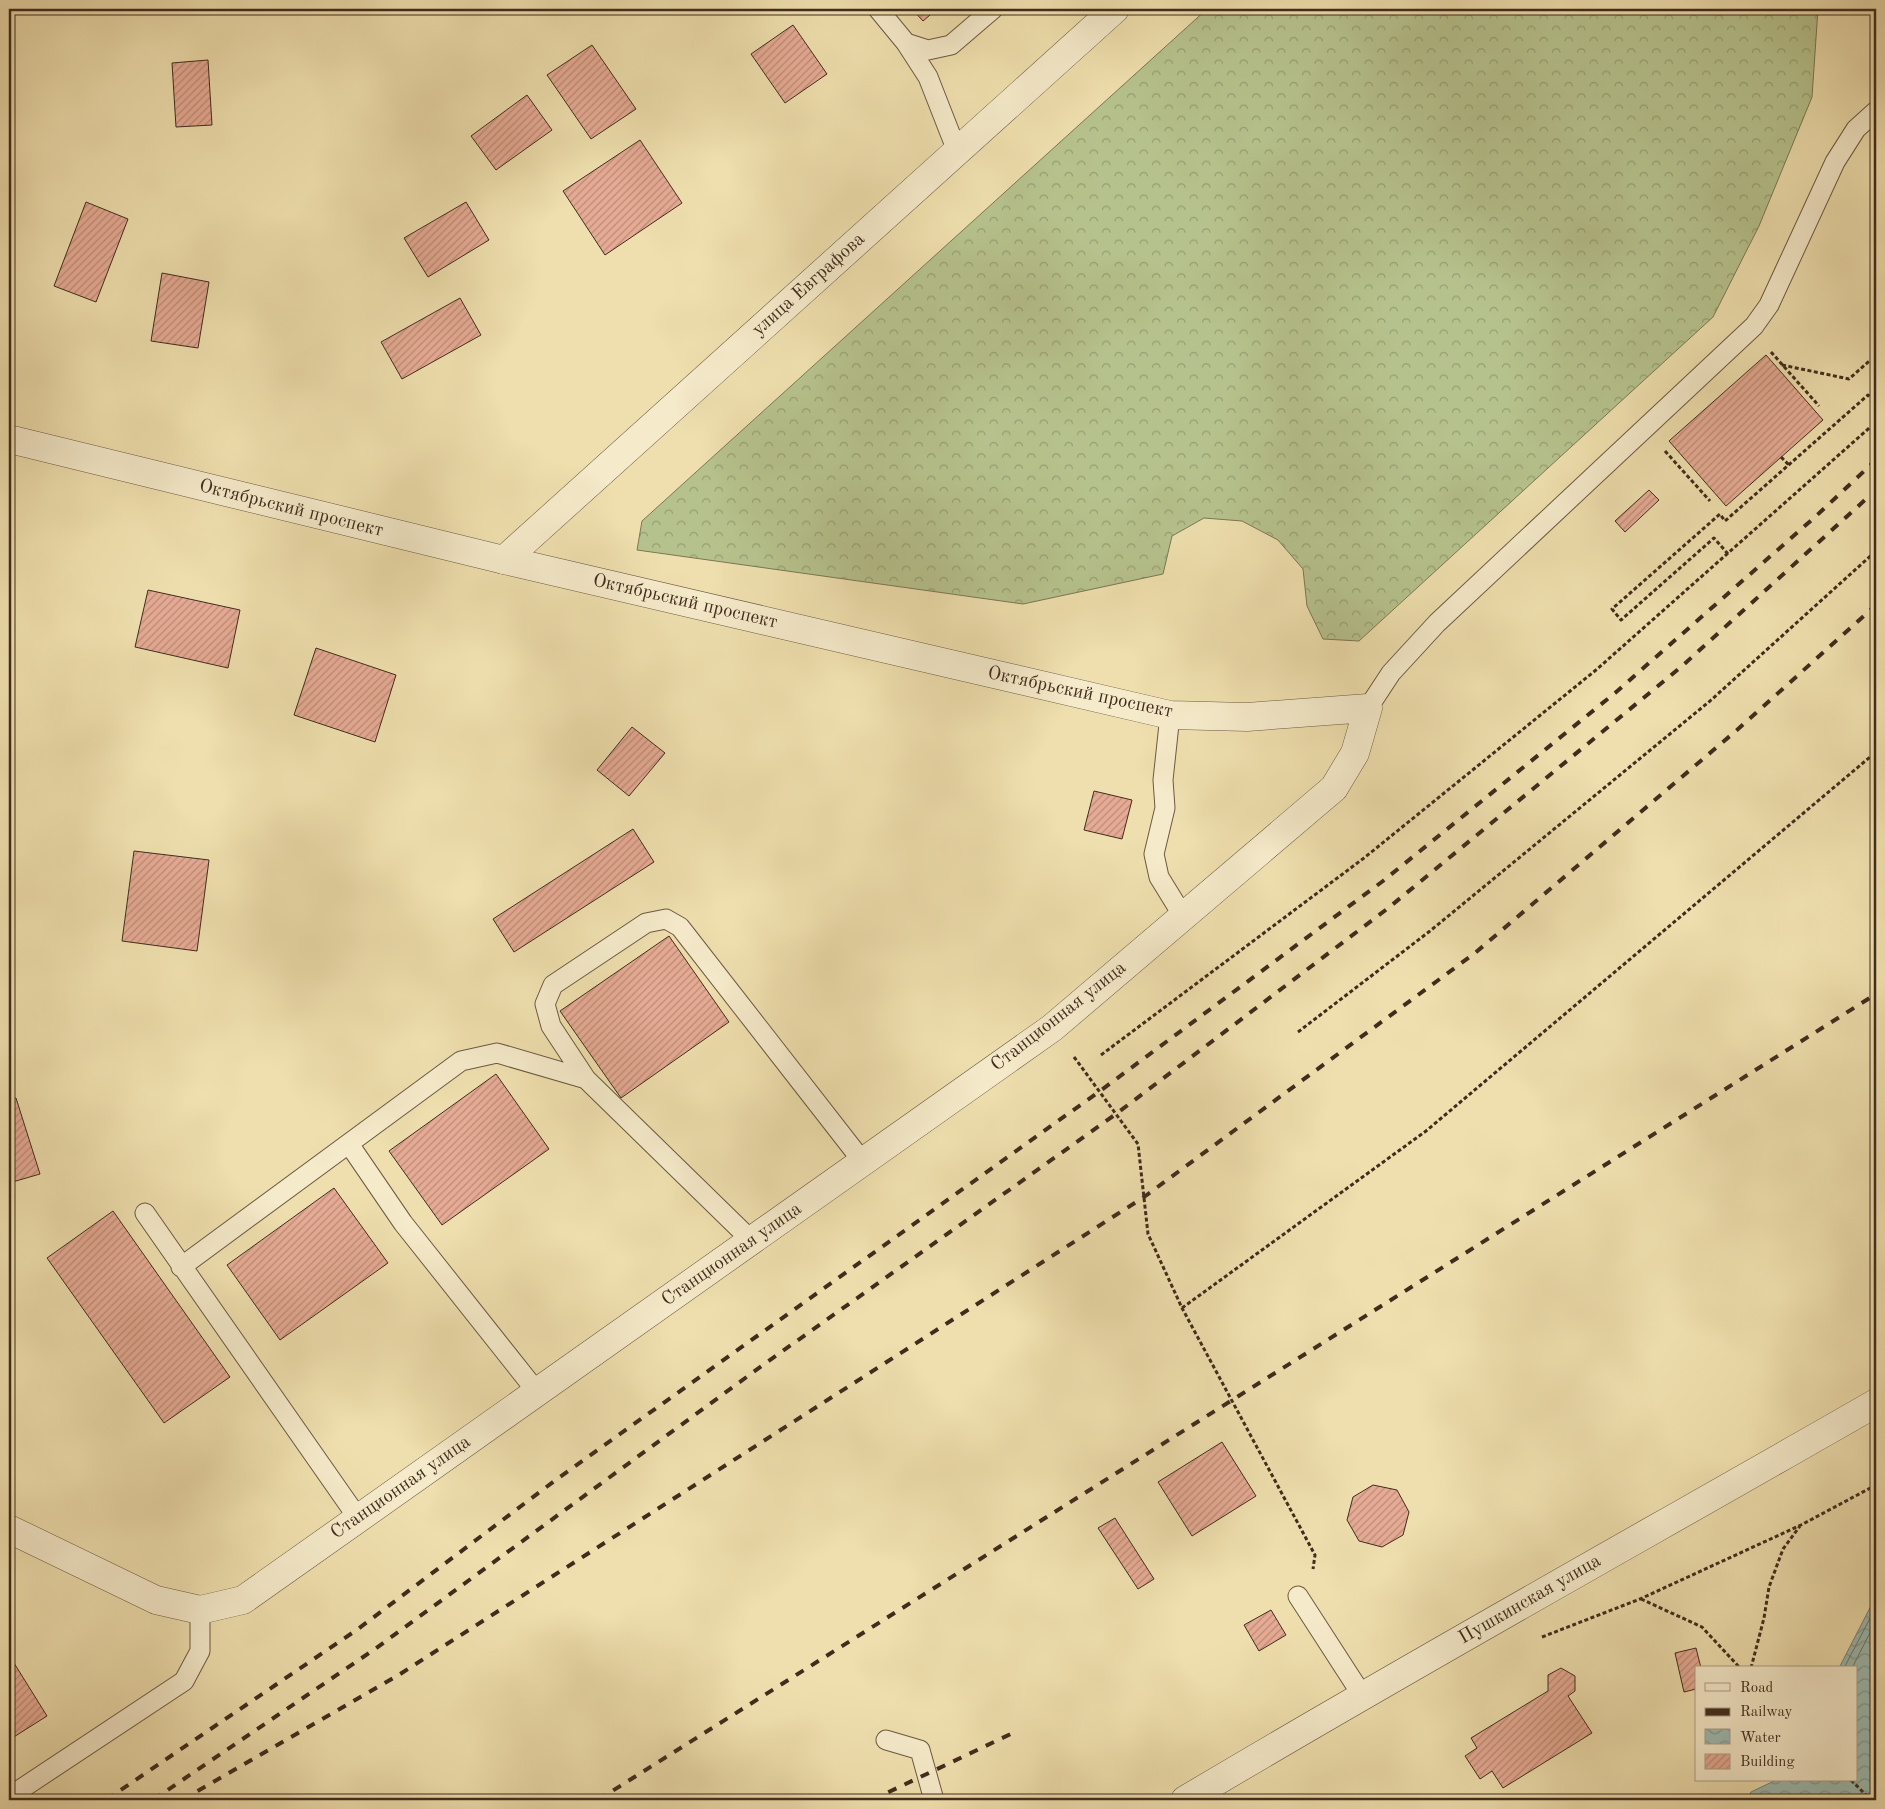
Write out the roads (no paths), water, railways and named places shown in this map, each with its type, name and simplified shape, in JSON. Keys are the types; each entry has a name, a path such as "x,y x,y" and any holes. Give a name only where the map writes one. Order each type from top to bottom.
{"street":[{"name":"улица Евграфова","path":"504,560 1111,10"},
{"name":"Октябрьский проспект","path":"9,439 504,560 1170,715 1246,717 1368,708"},
{"name":"Станционная улица","path":"9,1529 156,1600 200,1610 243,1600 1052,1028 1334,788 1355,753 1368,708"},
{"name":"Пушкинская улица","path":"1185,1800 1362,1695 1876,1403"}],"lane":[{"path":"878,9 906,43 928,77 957,151"},
{"path":"906,43 928,50 951,45 993,9"},
{"path":"1368,708 1391,673 1437,622 1751,329 1769,305 1835,162 1856,129 1876,111"},
{"path":"1170,715 1163,780 1165,808 1154,854 1159,877 1183,916"},
{"path":"752,1241 586,1079 550,1026 545,1004 553,985 646,923 666,919 680,927 863,1162"},
{"path":"181,1267 461,1061 498,1053 586,1079"},
{"path":"349,1144 403,1223 537,1392"},
{"path":"145,1213 358,1518"},
{"path":"1298,1596 1362,1695"},
{"path":"9,1796 184,1681 200,1651 200,1610"},
{"path":"886,1740 920,1750 934,1800"}],"water":[{"path":"1876,1596 1876,1800 1746,1800 1751,1792 1772,1782 1858,1782 1858,1666 1840,1666"}],"railway":[{"path":"106,1800 358,1629 557,1479 1100,1091 1383,881 1615,693 1815,517 1876,460"},
{"path":"153,1800 375,1649 763,1365 1116,1114 1387,909 1681,667 1876,490"},
{"path":"182,1800 397,1676 1144,1197 1475,953 1737,730 1876,605"},
{"path":"598,1800 1876,994"},
{"path":"872,1800 1015,1732"}]}
